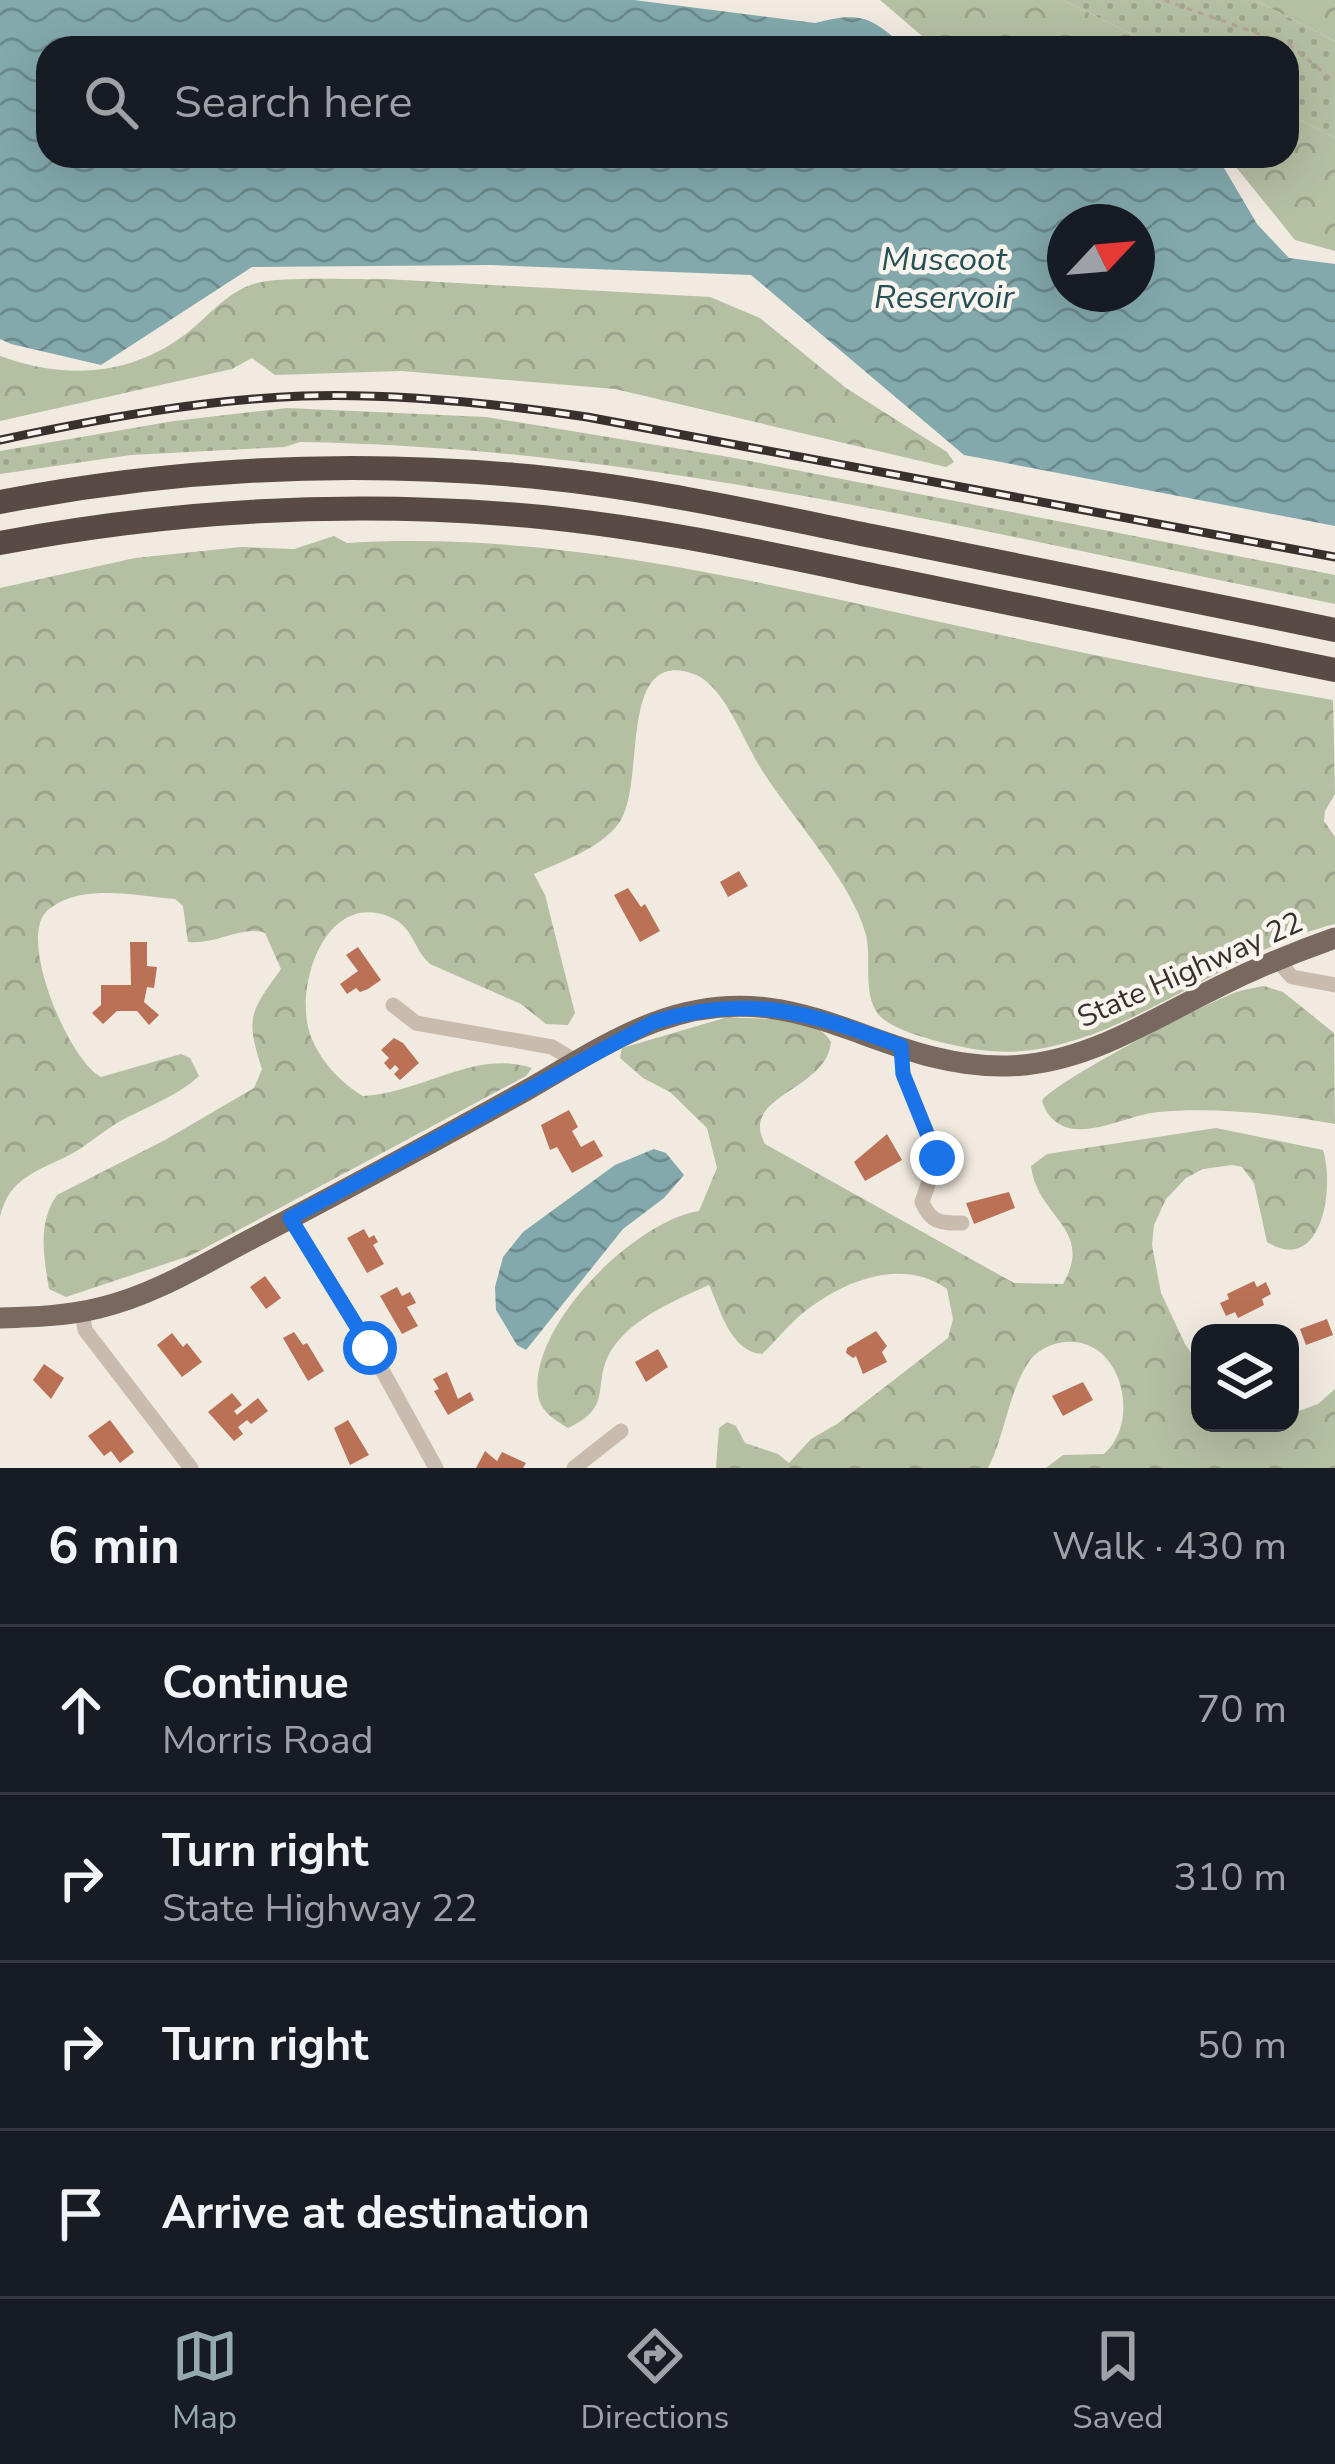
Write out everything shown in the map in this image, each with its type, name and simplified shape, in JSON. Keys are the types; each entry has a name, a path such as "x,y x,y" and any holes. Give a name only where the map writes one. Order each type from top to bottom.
{"highway":[{"path":"0,502 117,482 273,469 355,467 514,475 694,500 1335,630"},
{"path":"0,543 180,516 276,509 355,507 511,514 746,550 1335,670"}],"main road":[{"name":"State Highway 22","path":"0,1318 82,1312 148,1292 654,1022 728,1006 795,1011 935,1057 986,1066 1062,1059 1112,1041 1277,960 1335,938"}],"street":[{"path":"1277,960 1292,977 1335,985"},
{"path":"394,1005 416,1023 552,1047 577,1062"},
{"path":"901,1046 903,1074 937,1158 922,1202 928,1216 938,1223 962,1223"},
{"path":"290,1218 436,1468"},
{"path":"82,1312 86,1330 191,1468"},
{"path":"574,1468 621,1431"}],"path":[{"path":"1164,0 1267,36"},
{"path":"1299,52 1335,82"}],"green space":[{"path":"880,0 1063,0 1136,36 922,36"},
{"path":"1063,0 1255,0 1335,41 1335,138 1299,119 1299,36 1136,36"},
{"path":"1255,0 1335,0 1335,41"},
{"path":"1299,119 1335,138 1335,251 1295,240 1237,168 1299,168"},
{"path":"386,279 710,297 760,318 846,388 947,452 954,462 946,467 615,389 402,371 275,375 252,358 232,369 0,421 0,356 71,371 117,366 162,350 226,299 257,283"},
{"path":"287,408 486,417 729,457 1335,575 1335,604 820,499 560,460 300,442 285,447 131,455 0,474 0,451 174,421"},
{"path":"334,536 347,543 492,544 637,560 1333,700 1335,794 1324,821 1335,837 1335,924 1292,938 1077,1040 1033,1050 990,1051 914,1034 887,1022 874,1007 868,945 859,915 834,871 760,767 723,700 698,676 665,672 652,681 644,697 631,787 619,823 591,847 534,874 545,895 575,1013 568,1025 546,1024 521,1004 430,964 404,926 390,917 367,912 348,917 332,930 311,969 306,1014 310,1034 332,1070 363,1096 490,1064 532,1068 526,1076 192,1255 66,1297 49,1289 44,1253 44,1229 57,1195 254,1088 262,1069 253,1016 281,969 265,933 248,931 188,942 183,906 175,899 92,894 75,896 47,911 39,925 42,971 62,1025 88,1066 101,1077 181,1054 190,1058 199,1076 18,1183 0,1217 0,588 135,558 241,547 294,549"},
{"path":"1264,986 1283,992 1334,1033 1335,1124 1247,1112 1180,1111 1076,1129 1059,1124 1047,1112 1042,1101 1100,1061 1221,999"},
{"path":"728,1017 800,1023 824,1033 831,1042 826,1058 763,1114 760,1128 765,1144 1014,1283 1063,1284 1071,1265 1069,1236 1035,1184 1031,1166 1047,1154 1216,1128 1323,1150 1325,1205 1312,1238 1301,1247 1286,1249 1267,1242 1254,1183 1242,1167 1232,1165 1203,1169 1186,1178 1166,1199 1154,1225 1152,1245 1161,1293 1191,1353 1191,1432 1299,1432 1299,1411 1318,1404 1335,1389 1335,1468 1046,1468 1063,1455 1104,1454 1122,1420 1119,1380 1110,1363 1097,1350 1080,1343 1055,1344 1031,1359 988,1468 716,1468 719,1428 727,1422 736,1426 745,1443 778,1454 789,1463 811,1439 948,1338 953,1319 947,1289 909,1274 869,1278 830,1295 796,1319 762,1354 734,1337 709,1285 656,1311 621,1338 606,1362 597,1403 583,1420 568,1428 539,1401 539,1368 550,1338 591,1280 618,1255 646,1234 699,1211 717,1168 707,1128 670,1092 643,1078 620,1058 622,1048"}],"water":[{"name":"Muscoot Reservoir","path":"0,0 634,0 815,23 855,17 892,36 36,36 36,168 1224,168 1257,224 1289,258 1335,264 1335,526 964,455 751,275 490,265 252,267 101,365 0,339"},
{"path":"654,1149 666,1153 684,1175 664,1198 623,1229 526,1350 517,1345 496,1310 495,1287 503,1257 523,1232 615,1165"}],"building":[{"path":"739,871 748,886 728,897 720,882"},
{"path":"628,888 641,907 645,904 660,931 640,942 614,895"},
{"path":"130,942 147,942 147,966 157,967 154,988 147,987 144,1002 159,1015 149,1025 137,1011 117,1011 103,1024 92,1013 101,1005 101,985 131,985"},
{"path":"358,947 381,980 347,994 340,984 358,971 346,955"},
{"path":"394,1038 419,1063 400,1080 394,1074 399,1069 395,1065 390,1070 384,1063 389,1058 381,1050"},
{"path":"569,1110 578,1127 572,1131 581,1147 594,1140 603,1156 572,1173 557,1147 550,1150 541,1125"},
{"path":"887,1134 902,1160 865,1181 854,1162"},
{"path":"1009,1192 1015,1208 974,1224 966,1203"},
{"path":"364,1229 378,1242 373,1245 384,1264 367,1273 347,1238"},
{"path":"265,1276 281,1298 266,1309 250,1287"},
{"path":"1254,1281 1257,1287 1266,1282 1271,1294 1262,1299 1264,1305 1238,1318 1235,1312 1226,1316 1220,1303 1229,1299 1227,1294"},
{"path":"397,1287 402,1296 410,1292 416,1303 407,1307 418,1326 402,1334 380,1296"},
{"path":"1327,1319 1333,1335 1306,1345 1300,1329"},
{"path":"876,1331 887,1346 882,1352 887,1362 863,1374 847,1348"},
{"path":"294,1332 324,1371 308,1381 283,1338"},
{"path":"172,1333 202,1362 182,1377 157,1345"},
{"path":"658,1349 668,1367 646,1382 635,1362"},
{"path":"44,1364 64,1378 51,1399 33,1380"},
{"path":"447,1372 458,1399 470,1392 474,1400 448,1415 434,1391 439,1389 433,1379"},
{"path":"1083,1382 1093,1400 1063,1416 1052,1396"},
{"path":"232,1393 242,1405 234,1411 237,1415 258,1398 268,1411 238,1427 243,1434 234,1441 208,1412"},
{"path":"110,1420 134,1452 120,1463 111,1451 104,1456 88,1436"},
{"path":"348,1420 369,1455 350,1465 334,1428"},
{"path":"485,1451 497,1461 502,1452 526,1463 523,1468 476,1468"}],"railway":[{"path":"0,440 150,412 264,398 338,395 445,400 587,417 1335,557"}],"route":[{"path":"370,1348 290,1218 654,1022 704,1008 771,1007 823,1018 901,1046 903,1074 937,1158"}]}
